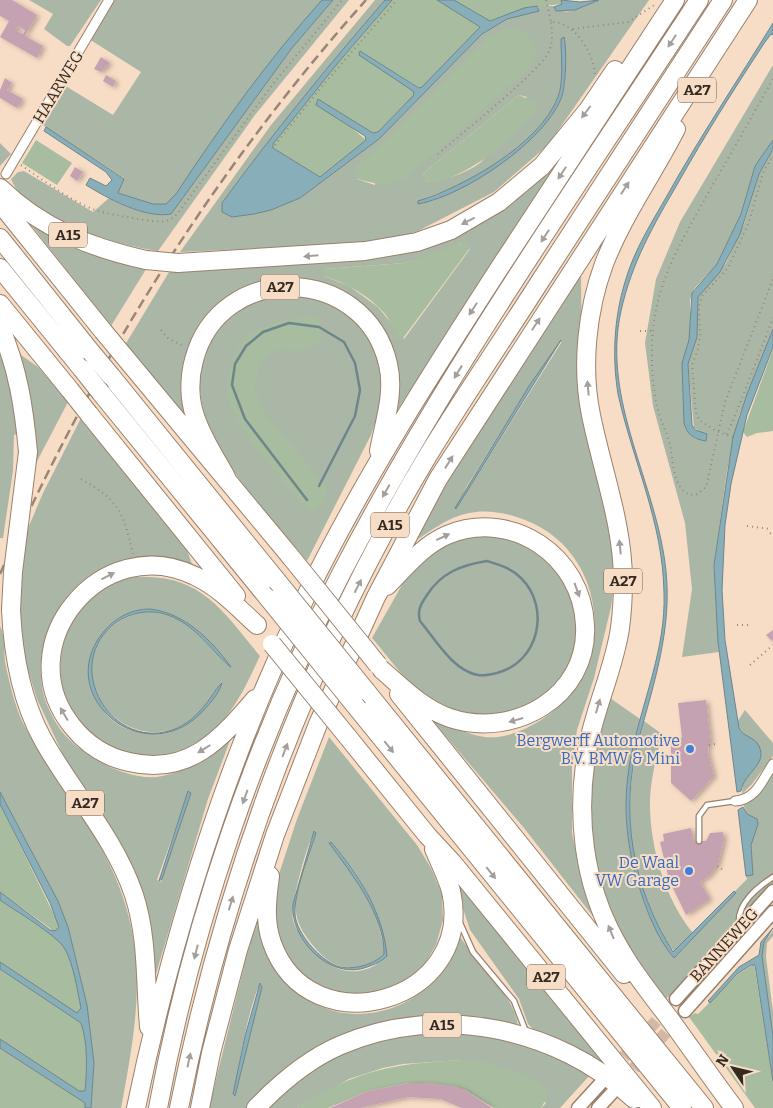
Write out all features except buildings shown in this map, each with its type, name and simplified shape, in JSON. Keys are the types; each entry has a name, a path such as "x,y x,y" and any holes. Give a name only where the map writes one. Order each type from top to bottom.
{"highway":[{"name":"A15","path":"3,181 40,220 74,238 103,249 146,260 178,263 293,257 399,246 417,242 451,230 478,215 522,185 557,151 588,110 663,0"},
{"name":"A15","path":"136,1108 150,1042 197,873 218,810 266,685 307,595 377,461 475,306 675,0"},
{"name":"A15","path":"158,1108 165,1069 202,927 230,839 268,734 341,573 410,449 476,343 699,0"},
{"name":"A15","path":"179,1108 191,1047 213,962 244,858 315,676 357,587 427,457 723,0"},
{"name":"A15","path":"200,1108 211,1053 238,950 275,834 318,724 376,596 438,479 748,0"},
{"name":"A27","path":"724,37 670,142 623,225 604,264 593,301 586,364 590,411 614,509 621,546 623,580 620,630 588,743 582,782 584,852 593,886 614,939 632,969 734,1108"},
{"name":"A27","path":"0,203 200,449 226,477 380,668 405,703 626,976 707,1072"},
{"name":"A27","path":"0,238 704,1108"},
{"name":"A27","path":"0,268 682,1108"},
{"name":"A27","path":"226,477 206,443 194,415 190,389 195,354 201,339 218,316 234,303 257,292 285,286 305,287 328,293 354,308 375,334 388,364 390,396 377,461"},
{"name":"A27","path":"0,304 197,546 257,625 346,736 427,835 452,862 652,1108"},
{"name":"A27","path":"0,327 18,376 24,406 28,452 13,572 12,610 15,659 28,705 41,736 110,842 134,895 145,945 150,1042"},
{"name":"A15","path":"376,596 415,556 436,540 471,528 501,528 530,537 558,558 578,590 586,625 585,641 579,660 560,692 535,713 504,723 477,724 448,718 423,704 380,668"},
{"name":"A15","path":"257,625 204,575 163,566 136,566 113,573 86,590 69,608 55,637 51,668 54,693 64,715 78,733 97,749 119,760 151,766 172,764 192,756 218,740 266,685"},
{"name":"A27","path":"275,834 266,900 267,924 271,942 283,964 309,988 331,998 349,1003 379,1002 400,994 424,977 439,958 449,935 452,920 451,892 443,869 427,835"},
{"name":"A15","path":"256,1108 274,1090 307,1064 340,1045 382,1032 411,1027 447,1025 490,1028 530,1036 600,1071 643,1108"}],"main road":[{"name":"BANNEWEG","path":"676,1000 773,891"},
{"name":"BANNEWEG","path":"684,1011 773,912"},
{"path":"578,1108 600,1084"},
{"path":"598,1108 612,1093"}],"street":[{"name":"HAARWEG","path":"3,181 109,0"},
{"path":"735,801 745,800 752,794 773,764"}],"lane":[{"name":"A27","path":"197,546 204,575"},
{"path":"699,841 699,816 708,805 735,801"},
{"path":"740,928 739,916 746,901 773,877"},
{"name":"A27","path":"451,892 466,941 514,1001 519,1010 524,1028 530,1036"}],"path":[{"path":"14,161 90,208 158,222 169,221 178,213 278,77 342,0"},
{"path":"275,145 323,84 397,0"},
{"path":"438,154 531,74 550,51 552,40 551,22 546,0"},
{"path":"573,30 628,22 663,0"},
{"path":"551,22 561,22 573,30 588,51 594,65 595,74"},
{"path":"773,79 669,263 662,284 652,331 653,383 659,414 670,442 675,476 688,494 696,495 706,487 725,402 773,279"},
{"path":"733,437 699,420 696,412 692,365 698,349 700,335 699,306 702,296 728,268 749,222 763,173 773,155"},
{"path":"726,434 733,421 773,318"},
{"path":"161,330 168,338 195,354"},
{"path":"640,331 652,331"},
{"path":"82,479 104,492 116,504 126,528 136,566"},
{"path":"747,526 770,529"},
{"path":"737,625 750,625"},
{"path":"750,665 773,645"},
{"path":"709,745 716,744"},
{"path":"717,866 725,871"}],"green space":[{"path":"29,0 101,0 70,46 67,46 44,29 53,14"},
{"path":"112,0 322,0 265,71 210,144 176,194 166,204 153,204 118,193 124,178 41,124 64,85 113,115 141,72 89,39"},
{"path":"333,0 349,0 255,115 158,251 98,237 54,219 35,207 20,194 11,179 18,172 24,171 93,212 109,198 147,213 170,214 292,48"},
{"path":"375,0 385,0 301,100 222,203 222,212 232,217 271,210 300,198 379,139 482,34 507,19 539,8 537,6 555,6 567,12 601,0 649,0 548,145 494,192 418,231 399,237 349,244 180,252 271,125","holes":["561,39 565,39 564,90 554,112 542,127 507,158 483,175 453,192 427,202 418,203 425,198 459,185 486,170 516,148 542,123 552,110 560,90 562,76","519,95 527,97 493,148 477,165 457,175 434,182 428,182 423,175","379,148 375,185 357,179 356,169"]},
{"path":"392,0 437,0 480,27 420,88 360,51 413,91 414,95 378,132 373,133 318,99 366,140 320,177 273,148 273,144 337,64"},
{"path":"454,0 561,0 562,4 524,8 490,21"},
{"path":"509,28 523,32 535,47 537,52 529,69 407,177 386,186 357,179 355,176 356,169 489,36"},
{"path":"773,65 773,140 755,166 741,214 717,264 694,289 690,300 690,336 683,381 684,423 694,438 705,441 702,433 694,428 688,364 697,337 698,297 726,263 744,224 759,174 773,149 773,329 739,416 727,471 714,565 719,652 682,657 692,589 685,523 653,406 645,343 656,279 680,222"},
{"path":"519,95 535,102 536,109 529,119 503,145 469,169 452,177 437,181 425,181 423,175 426,171"},
{"path":"580,127 391,420 394,396 356,306 266,284 197,337 199,437 125,345 172,267 213,266 461,227","holes":["461,243 470,249 404,339 378,307 349,286 324,276 324,269 405,263 444,251"]},
{"path":"36,140 72,163 57,185 22,163"},
{"path":"0,143 11,154 0,166"},
{"path":"28,221 148,266 111,326"},
{"path":"467,241 470,248 401,341 379,307 349,286 324,276 322,272 324,269 405,263"},
{"path":"581,271 582,399 609,511 615,577 611,607 594,678 577,730 572,767 572,833 584,887 610,938 524,828 427,714 461,730 480,736 498,737 522,730 544,718 568,697 584,671 593,643 594,613 588,584 574,558 553,536 525,520 497,512 469,513 446,521 412,543 472,438","holes":["561,340 561,343 456,509 466,488 529,386"]},
{"path":"288,293 321,299 350,316 373,345 381,371 380,408 371,435 307,561 249,492 230,466 214,439 204,411 200,383 204,354 217,329 237,312 261,300"},
{"path":"0,316 21,355 38,367 68,402 33,469"},
{"path":"316,317 320,323 321,341 300,351 280,349 267,354 258,369 254,388 265,414 327,487 325,502 312,513 265,459 233,412 228,396 228,378 236,352 243,341 252,333 276,323"},
{"path":"0,347 9,377 17,434 14,435 13,471 3,538 0,538"},
{"path":"773,349 773,431 757,433 747,437 743,432"},
{"path":"81,418 187,550 194,570 150,558 135,558 113,563 93,573 76,587 62,603 51,622 44,643 41,665 42,687 45,699 57,725 65,735 84,752 110,767 137,776 150,777 174,773 194,764 234,730 208,799 153,984 110,832 65,759 37,699 14,625 23,540 43,493","holes":["189,791 191,793 161,882 157,880"]},
{"path":"489,535 524,545 535,551 554,567 567,587 574,608 576,630 573,652 564,673 550,692 528,709 476,718 450,711 427,698 410,683 372,638 407,576 439,547 469,537"},
{"path":"157,577 177,581 193,588 221,610 260,656 240,697 227,715 211,732 180,751 149,756 119,751 94,737 74,715 63,688 61,656 72,622 77,613 98,592 125,579","holes":["144,609 158,611 182,620 193,628 213,646 231,667 192,629 178,619 160,613 143,612 127,617 117,623 99,642 92,663 94,685 104,705 120,721 141,731 164,731 189,721 194,717 221,683 210,703 189,723 174,731 163,734 151,734 125,728 107,715 95,697 90,676 93,654 102,634 119,619"]},
{"path":"0,626 4,638 8,677 22,721 91,830 110,866 124,900 132,933 136,965 137,998 134,1032 121,1108 91,1108 94,1064 87,1005 68,927 58,901 0,792"},
{"path":"610,698 640,719 627,786 627,826 634,869 647,910 654,927 674,958 736,893 735,891 747,879 746,876 753,875 751,844 758,821 747,814 743,804 757,795 773,772 773,884 678,989 663,1001 629,949 605,895 596,867 591,838 592,776"},
{"path":"745,710 773,743 773,756 742,794 743,782 755,741 744,733 737,722"},
{"path":"644,721 662,734 653,774 650,799 652,834 660,870 674,904 693,933 675,952 665,938 646,899 633,849 630,797 637,746"},
{"path":"329,737 417,845 431,868 442,894 443,920 436,945 425,964 398,989 341,998 301,974 283,948 275,926 273,912 278,877 297,819","holes":["315,831 297,892 296,914 299,925 316,949 330,962 338,966 358,967 368,964 384,954 383,944 386,958 375,966 364,970 343,970 333,966 315,952 297,929 293,920 294,901 304,860","331,842 362,883 374,909 377,920 357,881 329,843"]},
{"path":"0,804 58,923 59,927 55,932 0,892"},
{"path":"451,872 626,1087 536,1032 528,1024 519,999 470,930"},
{"path":"266,877 261,912 292,985 310,1001 328,1009 346,1013 365,1014 402,1004 432,982 444,965 459,935 504,993 516,1017 518,1029 380,1029 250,1108 209,1108","holes":["261,983 262,987 235,1096 248,1019"]},
{"path":"0,900 45,930 65,948 73,970 81,1008 78,1014 0,962"},
{"path":"773,931 773,936 767,943 766,957 773,1012 773,1036 762,956 764,942"},
{"path":"754,964 773,1081 773,1108 755,1108 689,1017 695,1013 698,1014 737,975"},
{"path":"0,969 81,1023 86,1048 85,1092 79,1091 0,1039"},
{"path":"442,1032 498,1037 558,1056 590,1075 560,1108 541,1108 546,1103 461,1060 403,1064 383,1068 349,1079 297,1108 263,1108 306,1074 343,1054 391,1039"},
{"path":"0,1048 86,1104 85,1108 0,1108"},
{"path":"461,1060 482,1062 522,1074 543,1087 549,1094 541,1108 494,1108 465,1090 429,1083 409,1083 368,1091 328,1108 297,1108 338,1085 375,1071 414,1064"}],"water":[{"path":"322,0 333,0 292,48 171,214 161,215 138,210 104,196 86,185 90,178 106,186 112,180 106,172 44,131 46,127 124,179 118,193 153,204 166,204 176,194 227,119 264,70"},
{"path":"385,0 392,0 337,64 273,144 273,148 320,177 366,140 365,136 316,105 318,99 373,133 378,132 414,95 413,91 359,55 360,51 419,88 480,27 437,0 454,0 490,21 524,8 537,6 539,11 507,19 482,34 379,139 300,198 271,210 254,214 232,217 222,212 222,203 261,151"},
{"path":"561,0 580,2 599,0 575,10 556,11 554,7 562,4"},
{"path":"773,23 773,35 771,34 765,42 709,130 644,245 631,276 621,311 617,344 618,377 624,410 661,538 667,593 664,635 660,656 633,766 630,821 633,848 648,902 673,952 734,891 736,893 674,958 657,932 641,893 630,851 626,818 629,769 658,654 664,613 664,593 659,542 618,394 615,366 616,324 625,282 633,259 644,237 693,150"},
{"path":"564,37 566,68 563,93 552,116 520,149 479,179 437,199 418,204 418,201 478,174 518,147 535,131 549,114 560,91 562,76 561,39"},
{"path":"773,140 773,149 759,174 740,234 720,272 698,297 697,337 688,364 692,425 695,430 707,434 706,441 695,438 689,433 684,423 682,363 689,340 692,293 717,264 741,214 755,166"},
{"path":"773,329 773,347 747,415 731,484 725,525 722,590 725,640 739,728 757,743 761,753 758,764 746,779 741,791 737,792 718,642 714,565 733,437 747,394"},
{"path":"561,340 456,509 529,386"},
{"path":"143,609 175,616 196,629 215,647 231,667 186,624 170,616 155,612 144,612 127,616 117,622 100,640 92,660 93,681 101,701 114,718 132,729 154,733 177,728 192,719 200,711 222,683 216,696 200,714 177,729 154,734 131,730 112,719 97,702 89,681 90,658 106,629 122,616"},
{"path":"188,791 191,793 162,879 159,881"},
{"path":"0,792 58,901 68,927 87,1005 94,1063 91,1108 85,1108 85,1103 0,1048 0,1039 79,1091 85,1091 86,1048 81,1023 0,969 0,962 77,1013 81,1008 73,970 65,949 45,930 0,900 0,892 50,930 55,931 59,927 50,903 0,804"},
{"path":"743,807 747,814 757,819 758,824 751,845 753,875 746,876 738,810"},
{"path":"314,831 316,833 299,884 295,905 296,921 310,945 323,958 337,966 349,968 362,966 380,958 384,954 383,939 373,910 356,881 329,843 331,842 360,881 375,909 385,940 387,956 378,963 353,970 340,968 327,963 315,954 298,931 294,918 293,904"},
{"path":"773,928 764,942 762,956 773,1036 773,1081 755,965 751,965 737,974 710,1003 708,1001 739,967 759,955 761,942"},
{"path":"260,983 262,987 235,1096 233,1094 245,1036"}],"waterway":[{"path":"307,500 245,419 232,385 235,364 246,346 263,332 289,323 319,327 344,342 355,363 360,390 355,416 319,486"},
{"path":"487,561 509,569 521,578 530,590 536,604 538,618 536,633 531,646 523,658 511,667 497,673 480,675 460,667 445,653 420,621 419,610 433,587 445,576 460,568 487,561"}],"tunnel":[{"path":"612,1070 676,999"},
{"path":"622,1082 685,1011"}],"railway":[{"path":"0,574 36,496 75,420 116,346 160,273 207,202 257,132 310,65 366,0"}],"place":[{"name":"Bergwerff Automotive B.V. BMW & Mini","path":"690,749"},
{"name":"De Waal VW Garage","path":"689,871"}]}
